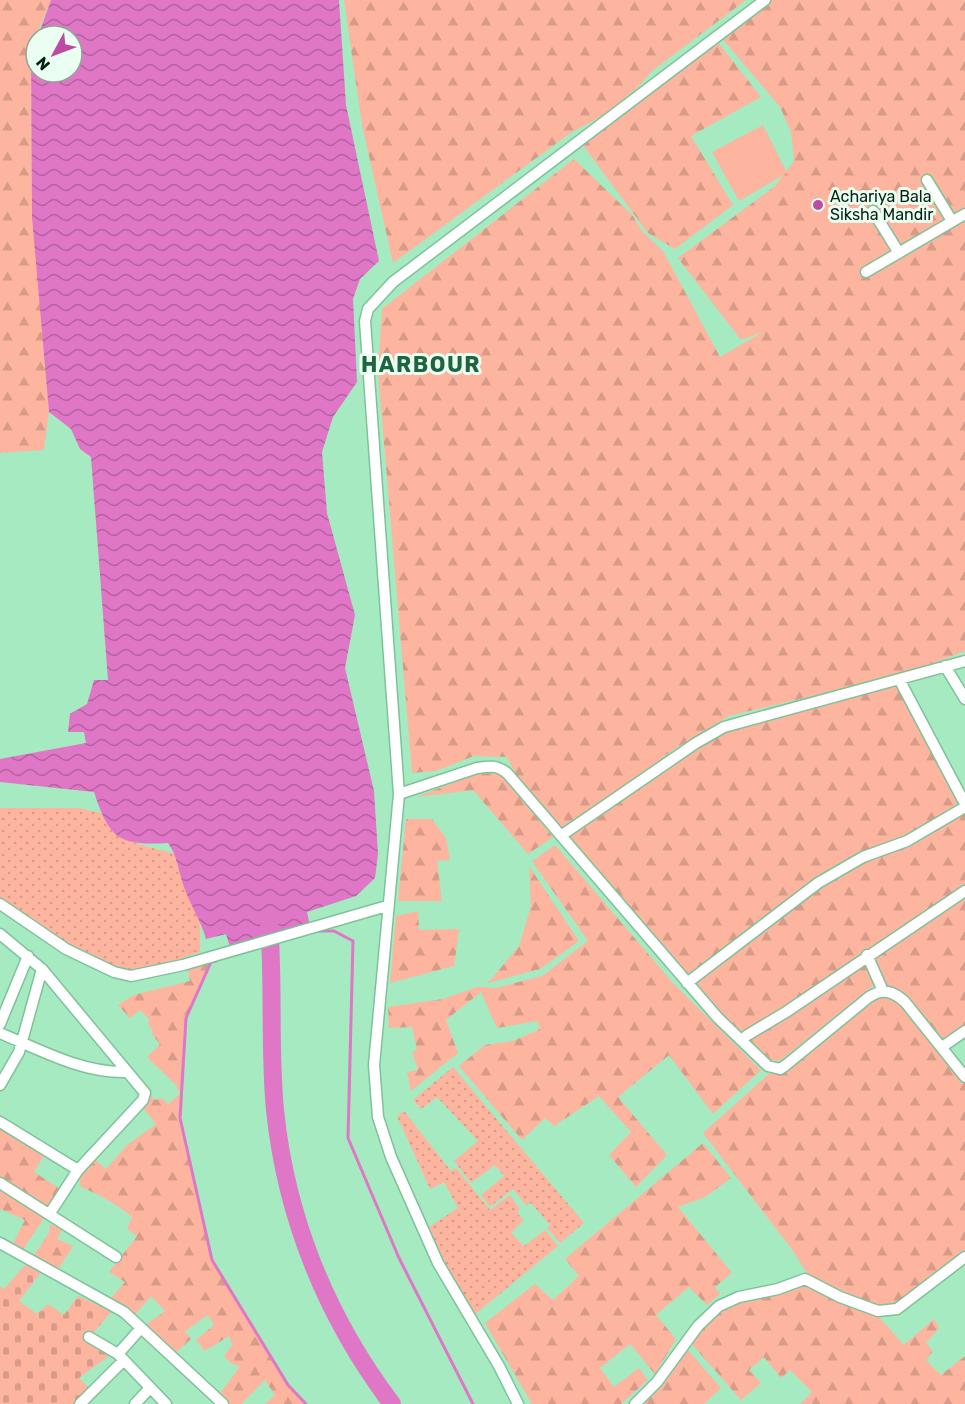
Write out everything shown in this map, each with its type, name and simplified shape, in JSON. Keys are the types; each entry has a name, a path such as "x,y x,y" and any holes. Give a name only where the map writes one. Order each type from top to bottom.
{"street":[{"path":"518,1404 499,1366 438,1263 402,1184 380,1126 374,1065 399,794 365,338 368,309 393,282 765,0"},
{"path":"927,180 952,221"},
{"path":"873,211 899,253"},
{"path":"866,272 965,214"},
{"path":"562,835 696,743 724,727 965,661"},
{"path":"945,666 965,699"},
{"path":"687,983 818,883 863,857 908,841 965,806 899,679"},
{"path":"399,794 477,768 499,767 562,835 687,983 757,1056 775,1069 786,1065 869,997 883,992 897,995 905,1002 965,1077"},
{"path":"746,1036 965,891"},
{"path":"2,909 66,949 122,975 147,974 183,965 387,906"},
{"path":"0,934 42,969 92,1026 126,1072 141,1084 145,1093 143,1100 78,1170 50,1213"},
{"path":"867,955 883,992"},
{"path":"0,1024 28,956"},
{"path":"0,1085 22,1042 42,969"},
{"path":"942,1047 965,1031"},
{"path":"0,1032 90,1068 107,1072 126,1072"},
{"path":"0,1122 78,1170"},
{"path":"0,1183 116,1257"},
{"path":"2,1248 124,1312 223,1404"},
{"path":"635,1404 657,1382 708,1314 730,1300 778,1289 805,1279 840,1297 888,1312 897,1309 963,1262"},
{"path":"80,1404 121,1357 141,1328"},
{"path":"89,1337 121,1357 166,1404"},
{"path":"135,1404 150,1388"}],"green space":[{"path":"0,0 51,0 41,24 24,24 24,84 31,84 32,207 49,412 44,450 0,453"},
{"path":"344,0 746,0 652,71 638,87 604,115 572,132 393,263 362,125"},
{"path":"765,0 965,0 965,651 923,667 909,675 886,678 729,716 673,750 599,806 563,829 516,775 507,757 474,756 436,771 412,773 378,372 382,309 574,159 633,216 642,231 663,251 720,357 763,332 741,340 678,258 775,186 794,161 791,132 780,107 720,36"},
{"path":"718,42 761,97 691,136 733,205 675,249 648,233 582,144"},
{"path":"763,125 787,173 739,201 712,152"},
{"path":"899,679 963,804 901,837 965,810 965,891 746,1036 687,983 562,835 724,727"},
{"path":"485,771 501,775 553,837 528,854 473,790 416,797"},
{"path":"0,808 79,808 101,813 114,831 132,842 176,854 181,874 200,918 200,952 131,976 66,949 0,904"},
{"path":"406,819 432,819 446,838 450,860 437,861 442,901 398,901"},
{"path":"555,845 673,983 761,1070 713,1114 669,1055 618,1097 667,1155 636,1187 609,1155 631,1132 599,1096 554,1126 545,1118 522,1140 459,1066 485,1045 513,1041 540,1029 537,1021 497,1028 481,992 446,1020 458,1053 411,1091 407,1072 418,1070 412,1052 417,1050 412,1027 389,1028 388,1007 443,999 477,987 496,988 542,976 588,941 532,861"},
{"path":"529,866 579,941 540,969 488,983 519,946 531,906"},
{"path":"965,899 965,1026 943,1039 885,989 871,956"},
{"path":"418,911 419,930 459,929 454,966 390,983 396,916"},
{"path":"211,962 186,1018 180,1118 212,1260 288,1385 306,1404 265,1404 275,1395 265,1380 241,1404 231,1404 219,1395 240,1366 232,1364 224,1356 232,1345 229,1336 205,1351 196,1340 214,1325 208,1315 185,1331 191,1339 174,1354 144,1326 165,1311 151,1296 133,1317 109,1300 125,1282 109,1272 137,1236 127,1229 132,1217 108,1200 81,1187 78,1170 94,1159 106,1169 127,1145 156,1124 143,1108 147,1091 155,1100 162,1098 168,1104 180,1094 176,1085 147,1057 160,1044 151,1033 153,1031 148,1024 149,1019 140,1010 130,1018 118,1005 134,995 190,981 188,969"},
{"path":"864,962 874,985 781,1060 772,1061 750,1040"},
{"path":"891,992 965,1078 965,1257 897,1309 867,1307 811,1280 793,1251 703,1133 771,1072 786,1065 869,997"},
{"path":"453,1067 584,1223 560,1243 547,1228 550,1225 531,1203 526,1205 513,1189 490,1207 481,1195 504,1176 495,1165 471,1183 454,1161 478,1141 437,1097 421,1109 413,1100"},
{"path":"404,1111 451,1171 456,1168 490,1210 510,1195 520,1209 517,1213 524,1220 511,1233 524,1246 545,1230 558,1246 474,1315 441,1257 429,1227 458,1208 444,1182 430,1189 397,1116"},
{"path":"0,1123 45,1154 34,1172 63,1191 21,1252 12,1245 25,1220 0,1209"},
{"path":"703,1143 731,1178 705,1197 678,1207 732,1273 715,1287 720,1294 707,1305 689,1287 656,1315 676,1339 655,1374 630,1344 600,1368 614,1387 639,1368 648,1380 621,1404 532,1404 485,1323 535,1284 553,1300 579,1276 565,1259"},
{"path":"57,1221 65,1225 57,1239 73,1246 57,1271 32,1258 49,1233 50,1224 55,1227"},
{"path":"25,1265 42,1271 19,1301 37,1314 48,1304 64,1315 78,1296 112,1311 90,1337 109,1356 79,1378 90,1389 77,1404 0,1404 0,1286 4,1289"},
{"path":"805,1282 831,1298 879,1317 904,1345 934,1319 939,1328 926,1343 933,1351 926,1360 941,1375 965,1356 965,1404 800,1404 812,1392 790,1370 781,1378 764,1357 749,1370 761,1383 741,1400 691,1343 701,1328 726,1308 756,1295"},
{"path":"687,1349 721,1388 704,1404 644,1404 663,1385"}],"water":[{"path":"51,0 339,0 346,105 379,261 360,279 353,299 357,382 333,417 322,452 327,513 355,615 345,668 374,791 378,854 375,878 356,896 307,912 311,931 232,954 226,934 206,939 186,894 174,854 168,843 137,843 118,836 105,820 94,792 0,782 0,759 86,743 84,732 68,732 70,714 87,704 94,680 108,680 91,457 80,449 71,429 49,412 32,217 31,84 84,84 84,24 42,24"}],"waterway":[{"path":"269,923 273,1087 281,1150 289,1189 313,1265 329,1302 348,1337 392,1404"},
{"path":"317,931 334,931 353,941 348,1138 399,1258 473,1404"},
{"path":"216,961 211,962 186,1018 180,1118 212,1260 288,1385 306,1404"}],"place":[{"name":"Achariya Bala Siksha Mandir","path":"818,205"}],"district":[{"name":"HARBOUR","path":"421,364"}]}
